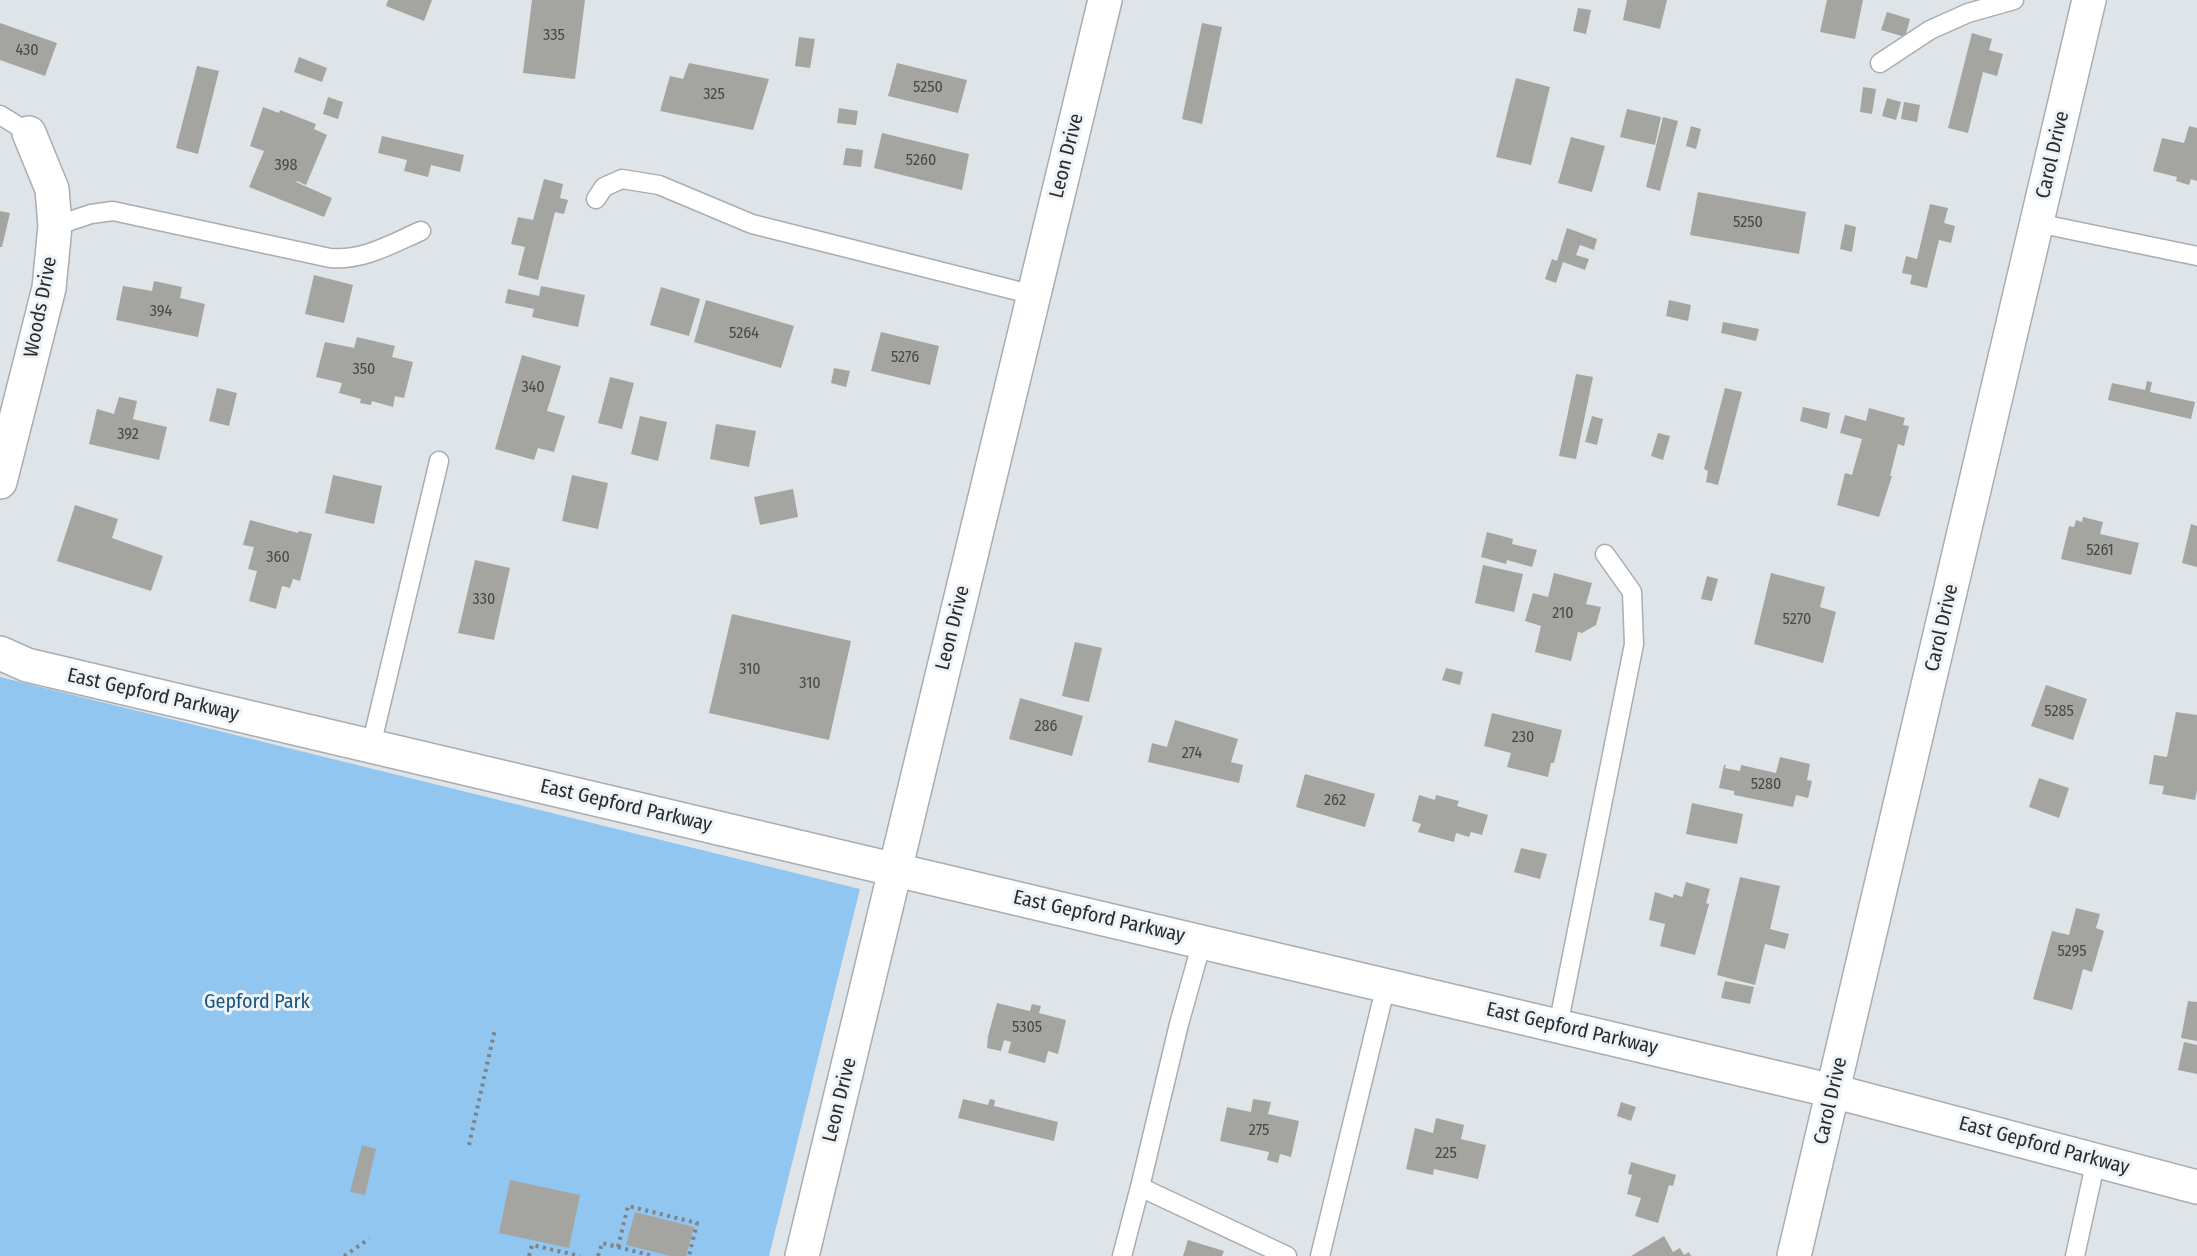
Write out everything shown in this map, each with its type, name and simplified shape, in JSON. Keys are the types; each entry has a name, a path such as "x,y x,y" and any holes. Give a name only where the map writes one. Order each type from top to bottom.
{"street":[{"name":"Leon Drive","path":"802,1256 1105,0"},
{"name":"Carol Drive","path":"1794,1256 2089,0"},
{"name":"Woods Drive","path":"0,482 49,288 55,226 52,189 29,133"},
{"name":"East Gepford Parkway","path":"0,653 27,665 1833,1091 2197,1187"}],"lane":[{"path":"1880,63 1930,30 1968,13 2014,0"},
{"path":"0,115 29,133"},
{"path":"596,199 604,187 622,179 659,185 752,224 1034,295"},
{"path":"55,226 91,214 113,211 318,256 346,260 368,255 421,231"},
{"path":"2037,223 2197,256"},
{"path":"371,746 439,461"},
{"path":"1558,1026 1634,644 1632,592 1605,554"},
{"path":"1122,1256 1179,1024 1202,942"},
{"path":"1320,1256 1386,986"},
{"path":"2075,1256 2096,1160"},
{"path":"1140,1187 1287,1256"}],"path":[{"path":"469,1145 495,1029"},
{"path":"618,1247 628,1206 697,1223 689,1256"},
{"path":"344,1256 369,1239"},
{"path":"598,1256 602,1243 653,1256"},
{"path":"529,1256 532,1245 580,1256"}],"green space":[{"name":"Gepford Park","path":"0,677 860,889 769,1256 0,1256"}],"building":[{"path":"388,0 432,0 424,21 386,6"},
{"path":"532,0 585,0 575,79 523,73"},
{"path":"1627,0 1667,0 1660,29 1623,20"},
{"path":"1827,0 1863,0 1855,39 1820,32"},
{"path":"1578,8 1591,10 1586,34 1573,31"},
{"path":"1887,12 1910,19 1905,37 1881,30"},
{"path":"0,23 57,43 45,76 0,60"},
{"path":"1202,23 1222,27 1202,124 1182,119"},
{"path":"1972,33 1992,39 1989,50 2003,54 1997,76 1983,72 1968,133 1948,128"},
{"path":"799,37 815,39 810,68 795,66"},
{"path":"299,57 327,68 322,82 294,72"},
{"path":"689,63 769,79 753,130 660,111 670,76 683,79"},
{"path":"897,63 967,80 958,113 888,96"},
{"path":"197,66 219,71 198,154 176,148"},
{"path":"1516,78 1550,87 1531,165 1496,157"},
{"path":"1863,87 1876,89 1872,114 1860,112"},
{"path":"328,97 343,102 338,119 323,114"},
{"path":"1887,98 1901,102 1896,120 1882,116"},
{"path":"1904,102 1920,105 1917,122 1901,119"},
{"path":"263,107 279,113 280,110 316,124 314,129 327,135 306,185 296,182 332,198 324,217 249,187 264,151 250,146"},
{"path":"839,108 858,111 856,125 837,123"},
{"path":"1627,109 1661,117 1655,145 1620,137"},
{"path":"1663,117 1678,121 1660,191 1646,187"},
{"path":"1691,126 1701,129 1696,149 1686,146"},
{"path":"2189,126 2197,128 2197,181 2191,179 2189,185 2176,181 2177,177 2153,171 2162,138 2184,143"},
{"path":"882,133 969,154 962,190 874,168"},
{"path":"382,136 464,155 460,172 431,165 428,177 404,171 407,160 378,153"},
{"path":"1571,137 1605,146 1592,192 1558,183"},
{"path":"846,148 863,150 861,167 843,165"},
{"path":"544,179 563,184 560,198 568,200 564,214 555,212 538,280 518,275 525,247 511,244 518,217 533,220"},
{"path":"1698,192 1806,212 1799,254 1690,235"},
{"path":"1930,204 1948,208 1944,223 1955,226 1951,243 1939,240 1927,288 1910,284 1912,275 1902,273 1906,256 1917,259"},
{"path":"0,211 10,213 2,247 0,247"},
{"path":"1845,224 1856,227 1852,252 1840,249"},
{"path":"1567,228 1597,239 1594,250 1580,245 1576,255 1589,259 1585,270 1563,262 1556,283 1545,279 1552,259 1557,261"},
{"path":"314,275 353,285 344,323 305,314"},
{"path":"154,281 182,287 180,298 205,304 198,337 116,320 123,286 152,291"},
{"path":"541,286 585,295 578,327 532,317 534,309 505,303 508,289 539,296"},
{"path":"661,287 700,299 689,336 650,325"},
{"path":"706,300 794,326 781,368 694,342"},
{"path":"1669,300 1691,305 1688,321 1666,316"},
{"path":"1723,322 1759,329 1756,341 1721,333"},
{"path":"881,332 939,346 930,385 871,371"},
{"path":"357,337 395,346 392,357 413,362 404,398 395,396 393,407 372,401 371,405 360,403 361,399 339,393 342,383 316,377 325,342 354,348"},
{"path":"522,355 561,366 547,411 565,416 554,452 538,448 534,460 495,449"},
{"path":"834,368 850,371 846,387 831,383"},
{"path":"1576,374 1593,377 1576,459 1559,456"},
{"path":"610,377 634,383 622,429 598,423"},
{"path":"2147,381 2152,382 2150,392 2195,402 2191,419 2108,400 2112,383 2145,390"},
{"path":"217,388 237,393 229,426 209,421"},
{"path":"1725,388 1742,392 1718,485 1706,482 1708,471 1704,469"},
{"path":"119,397 137,401 133,419 167,427 159,460 89,444 97,409 114,414"},
{"path":"1803,407 1830,413 1827,429 1800,421"},
{"path":"1869,408 1905,418 1903,425 1909,426 1904,446 1898,444 1890,476 1892,476 1879,517 1837,505 1845,473 1852,475 1862,439 1840,433 1845,415 1866,421"},
{"path":"640,416 667,422 658,461 631,454"},
{"path":"1592,416 1603,419 1597,445 1585,442"},
{"path":"716,424 756,431 749,467 710,459"},
{"path":"1658,433 1670,436 1663,460 1651,456"},
{"path":"333,475 382,486 374,524 325,513"},
{"path":"572,475 608,483 598,529 562,521"},
{"path":"793,489 798,517 760,525 754,497"},
{"path":"75,505 118,519 112,538 163,556 151,591 57,561"},
{"path":"2083,517 2103,522 2100,534 2139,543 2131,575 2061,559 2069,526 2074,527 2076,520 2082,522"},
{"path":"250,520 298,533 299,531 312,534 300,581 293,579 290,588 282,586 276,609 249,601 257,571 248,569 254,547 243,545"},
{"path":"2191,524 2197,526 2197,567 2182,563"},
{"path":"1487,532 1513,539 1512,544 1537,550 1532,567 1507,560 1506,564 1481,557"},
{"path":"475,560 510,568 494,640 458,633"},
{"path":"1483,565 1523,574 1514,612 1475,603"},
{"path":"1554,573 1592,583 1586,604 1601,607 1596,625 1582,633 1578,632 1571,661 1535,652 1541,626 1525,621 1533,593 1548,597"},
{"path":"1771,573 1825,587 1820,607 1836,612 1823,663 1754,644"},
{"path":"1707,576 1718,579 1712,601 1701,599"},
{"path":"732,614 851,641 829,740 709,713"},
{"path":"1075,642 1102,648 1089,702 1062,696"},
{"path":"1446,668 1463,672 1460,685 1442,680"},
{"path":"2046,685 2087,699 2073,740 2031,726"},
{"path":"1020,698 1083,716 1072,756 1009,739"},
{"path":"2176,712 2197,715 2195,800 2162,794 2164,786 2149,784 2154,755 2167,757"},
{"path":"1492,713 1562,730 1548,777 1507,767 1511,753 1484,746"},
{"path":"1175,720 1238,739 1231,762 1243,765 1239,783 1148,762 1152,743 1167,747"},
{"path":"1780,757 1810,764 1807,780 1812,781 1808,798 1796,795 1793,807 1734,795 1734,791 1719,788 1724,765 1726,765 1725,768 1740,771 1741,765 1776,773"},
{"path":"1305,774 1375,794 1365,827 1296,807"},
{"path":"2039,778 2069,788 2059,818 2029,807"},
{"path":"1419,795 1435,800 1436,795 1459,801 1457,806 1488,815 1482,835 1471,832 1469,837 1456,833 1454,842 1418,832 1421,824 1412,821"},
{"path":"1692,803 1743,814 1737,844 1686,834"},
{"path":"1521,848 1547,854 1540,879 1514,872"},
{"path":"1740,877 1780,886 1770,929 1789,934 1785,949 1765,944 1755,985 1717,975"},
{"path":"1686,882 1710,889 1706,903 1709,904 1695,955 1660,946 1665,924 1649,920 1655,892 1673,898 1674,894 1682,897"},
{"path":"2076,908 2100,914 2096,928 2104,931 2092,972 2083,969 2072,1010 2033,999 2052,931 2069,935"},
{"path":"1725,981 1754,987 1750,1004 1721,998"},
{"path":"2188,1001 2197,1002 2197,1041 2181,1038"},
{"path":"997,1003 1030,1011 1032,1004 1041,1006 1039,1013 1066,1020 1058,1054 1048,1051 1045,1063 1008,1053 1011,1042 1004,1040 1001,1051 987,1048"},
{"path":"2184,1042 2197,1045 2197,1074 2178,1070"},
{"path":"963,1099 988,1105 990,1099 995,1100 994,1106 1058,1122 1054,1141 958,1118"},
{"path":"1253,1099 1271,1102 1268,1114 1299,1121 1291,1157 1280,1154 1278,1163 1267,1160 1269,1152 1220,1141 1227,1107 1251,1112"},
{"path":"1621,1102 1636,1107 1631,1121 1617,1116"},
{"path":"1436,1118 1464,1125 1461,1139 1486,1145 1478,1179 1434,1169 1433,1175 1406,1169 1415,1128 1433,1133"},
{"path":"362,1145 376,1149 365,1195 350,1192"},
{"path":"1631,1162 1676,1175 1673,1186 1669,1185 1658,1223 1635,1216 1641,1198 1627,1194 1632,1175 1628,1174"},
{"path":"510,1180 580,1195 569,1248 499,1233"},
{"path":"635,1212 694,1227 686,1256 670,1256 626,1245"},
{"path":"1664,1236 1673,1252 1680,1248 1684,1255 1689,1252 1691,1256 1631,1256"},
{"path":"1188,1240 1224,1251 1222,1256 1183,1256"}]}
